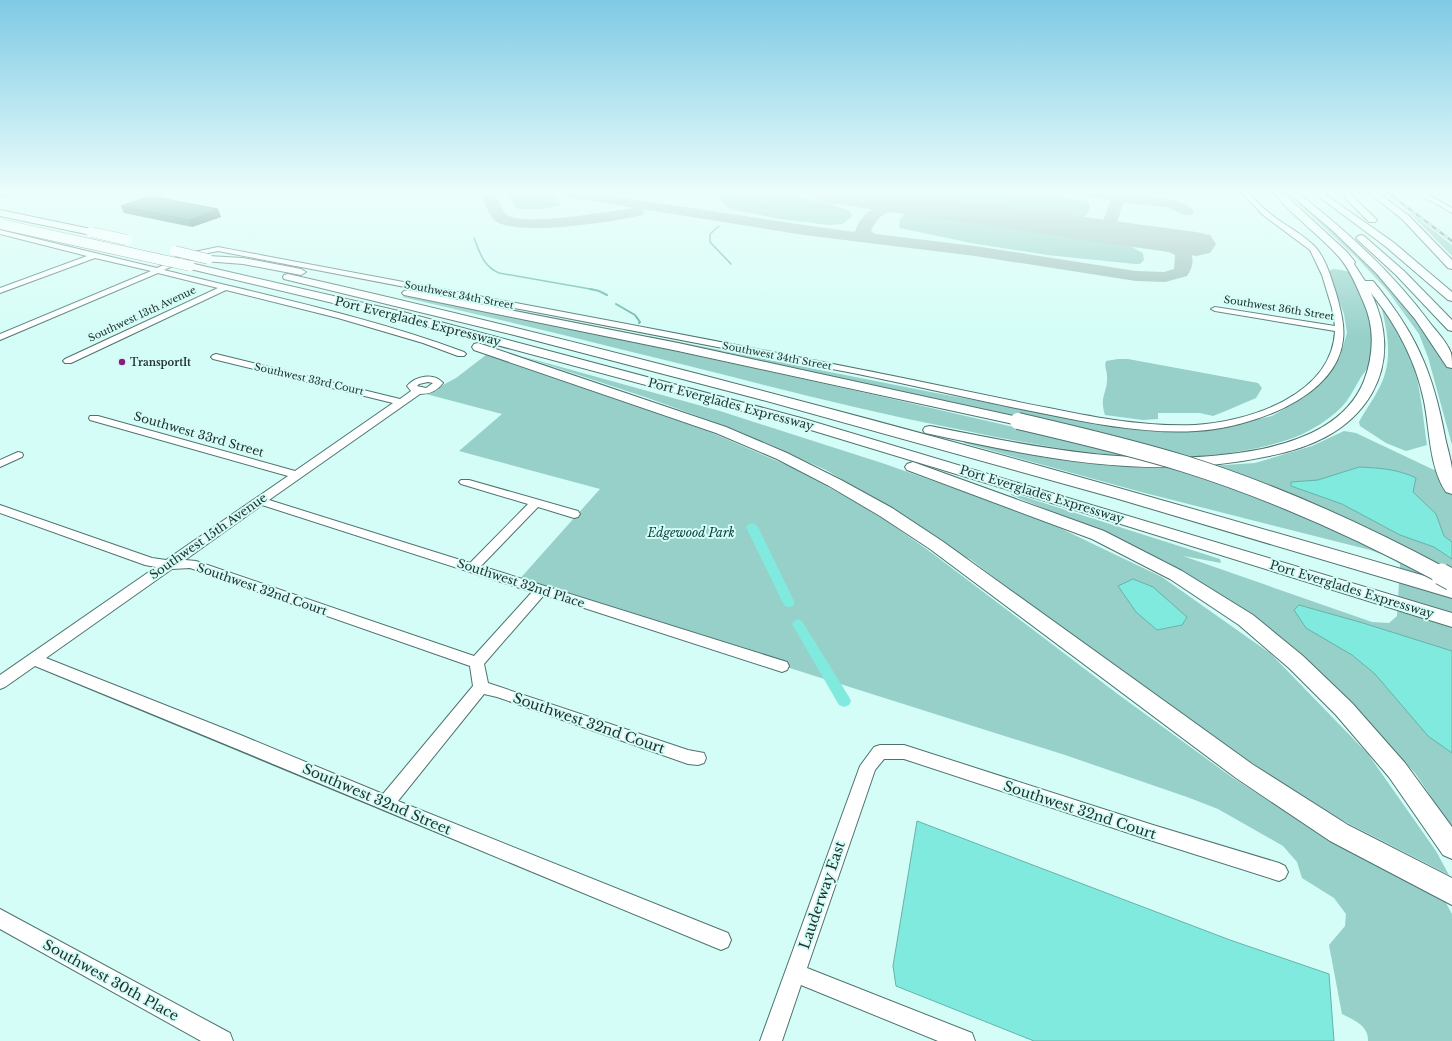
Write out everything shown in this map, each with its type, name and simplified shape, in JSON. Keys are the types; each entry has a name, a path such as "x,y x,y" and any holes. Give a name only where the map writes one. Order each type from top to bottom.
{"highway":[{"name":"Port Everglades Expressway","path":"80,242 359,305 796,421 1452,620"},
{"path":"131,242 138,243"},
{"path":"1330,242 1377,292 1396,319 1413,348 1428,389 1444,470 1452,489"},
{"path":"1350,242 1398,291 1437,340 1452,364"},
{"path":"1358,242 1440,328 1452,345"},
{"path":"1364,242 1400,273 1452,327"},
{"path":"1377,242 1429,292 1452,318"},
{"path":"1386,242 1452,298"},
{"path":"1392,242 1452,291"},
{"path":"1398,242 1418,262"},
{"path":"1429,242 1452,266"},
{"name":"Port Everglades Expressway","path":"169,250 551,339 732,386 1119,494 1452,591"},
{"path":"732,386 792,397 951,434 1071,456 1114,461 1176,463 1253,456 1303,442 1327,431 1347,417 1356,408 1371,383 1378,356 1379,342 1377,321 1371,301 1364,287 1343,254"},
{"path":"208,258 243,261 670,346 1018,422 1149,454 1256,488 1360,533 1452,580"},
{"path":"359,305 389,318 637,400 721,430 782,456 835,483 886,512 936,545 1244,771 1339,833 1452,892"},
{"path":"796,421 817,432 1098,535 1176,575 1246,620 1296,662 1344,709 1397,770 1452,847"}],"street":[{"path":"40,242 379,326 461,354"},
{"path":"1304,242 1316,254 1324,269 1337,310 1340,329"},
{"name":"Southwest 34th Street","path":"0,337 157,271 170,264 205,251 215,249 855,371 963,394 1121,424 1154,427 1191,427 1226,424 1246,420 1266,414 1300,395 1327,369 1335,355 1340,329"},
{"path":"0,291 96,255"},
{"name":"Southwest 13th Avenue","path":"68,361 226,287"},
{"name":"Southwest 36th Street","path":"1215,309 1340,329"},
{"name":"Southwest 33rd Court","path":"216,357 401,402"},
{"name":"Southwest 15th Avenue","path":"0,683 417,390"},
{"name":"Southwest 33rd Street","path":"94,418 296,475"},
{"path":"0,464 18,455"},
{"path":"465,482 574,514"},
{"name":"Southwest 32nd Place","path":"260,500 782,666"},
{"path":"472,568 536,503"},
{"name":"Southwest 32nd Court","path":"0,510 150,562 167,565 191,564 477,663"},
{"path":"386,803 481,687 477,663 541,590"},
{"name":"Southwest 32nd Street","path":"33,659 237,741 463,836 721,940"},
{"name":"Southwest 32nd Court","path":"481,687 498,691 688,757 698,758"},
{"name":"Southwest 32nd Court","path":"880,752 904,752 1153,833 1279,872"},
{"name":"Lauderway East","path":"771,1041 868,766 880,752"},
{"name":"Southwest 30th Place","path":"0,919 222,1041"},
{"path":"795,973 964,1041"}],"green space":[{"path":"964,242 1105,242 1128,245 1143,253 1144,260 1140,264 1135,264 1047,255"},
{"path":"1339,242 1348,242 1353,246 1439,346 1452,368 1452,445 1428,357 1419,334 1387,290"},
{"path":"1438,242 1448,242 1452,245 1452,256"},
{"path":"1333,269 1350,273 1354,276 1364,294 1372,331 1373,343 1370,363 1348,399 1335,413 1321,424 1305,433 1290,439 1249,450 1207,456 1164,457 1077,451 993,436 812,397 402,297 405,296 482,311 637,343 791,376 1022,429 1008,416 649,336 941,394 1121,427 1218,428 1272,416 1300,400 1320,385 1339,359 1347,333 1344,314 1328,272"},
{"path":"1379,298 1402,334 1414,365 1420,392 1427,445 1406,451 1386,443 1360,426 1359,422 1380,387 1386,372 1388,361 1388,340"},
{"name":"Edgewood Park","path":"486,355 710,432 789,466 841,494 885,520 932,553 1119,695 1233,778 1332,841 1445,901 1452,914 1452,1041 1368,1041 1368,1036 1363,1027 1356,1021 1342,1014 1329,945 1345,926 1346,914 1334,898 1302,878 1297,862 1283,846 1218,809 1065,755 517,582 600,489 459,451 502,414 426,394 456,378"},
{"path":"521,356 720,411 885,464 1041,519 1162,577 1271,654 1368,754 1436,851 1449,875 1328,813 1159,702 970,559 961,556 887,506 826,470 736,430 645,397"},
{"path":"1128,359 1258,383 1262,388 1256,398 1213,416 1200,413 1158,413 1158,419 1143,420 1105,415 1103,398 1107,382 1107,374 1105,363 1106,361"},
{"path":"1344,431 1356,433 1452,477 1452,828 1415,773 1307,663 1231,603 1167,562 1011,494 1025,497 1220,559 1221,563 1183,556 1372,622 1389,623 1397,616 1400,564 1386,556 1370,550 1141,492 964,443 964,441 1042,457 1114,466 1210,466 1255,463 1312,446"}],"shaded area":[{"path":"1359,467 1395,471 1416,478 1413,492 1436,514 1444,536 1452,542 1452,559 1434,547 1400,535 1342,504 1291,486 1291,482 1318,480"},
{"path":"1133,579 1153,587 1187,617 1182,625 1157,630 1136,612 1118,586"},
{"path":"1299,605 1452,651 1452,753 1428,736 1375,674 1352,655 1306,628 1294,610"},
{"path":"917,821 1230,940 1329,974 1334,1041 1034,1041 896,986 893,966"}],"waterway":[{"path":"475,242 480,254 489,267 499,273 596,290"},
{"path":"710,242 731,264"},
{"path":"590,289 607,295"},
{"path":"616,304 635,315 640,322 639,323"},
{"path":"716,453 717,448"},
{"path":"752,527 789,603"},
{"path":"798,624 844,701"}],"taxiway":[{"path":"898,242 975,251 1136,276 1165,277 1181,272 1183,268 1184,256 1181,251 1176,247 1160,242"}],"runway":[{"path":"1179,242 1196,244"}],"place":[{"name":"TransportIt","path":"122,362"}]}
